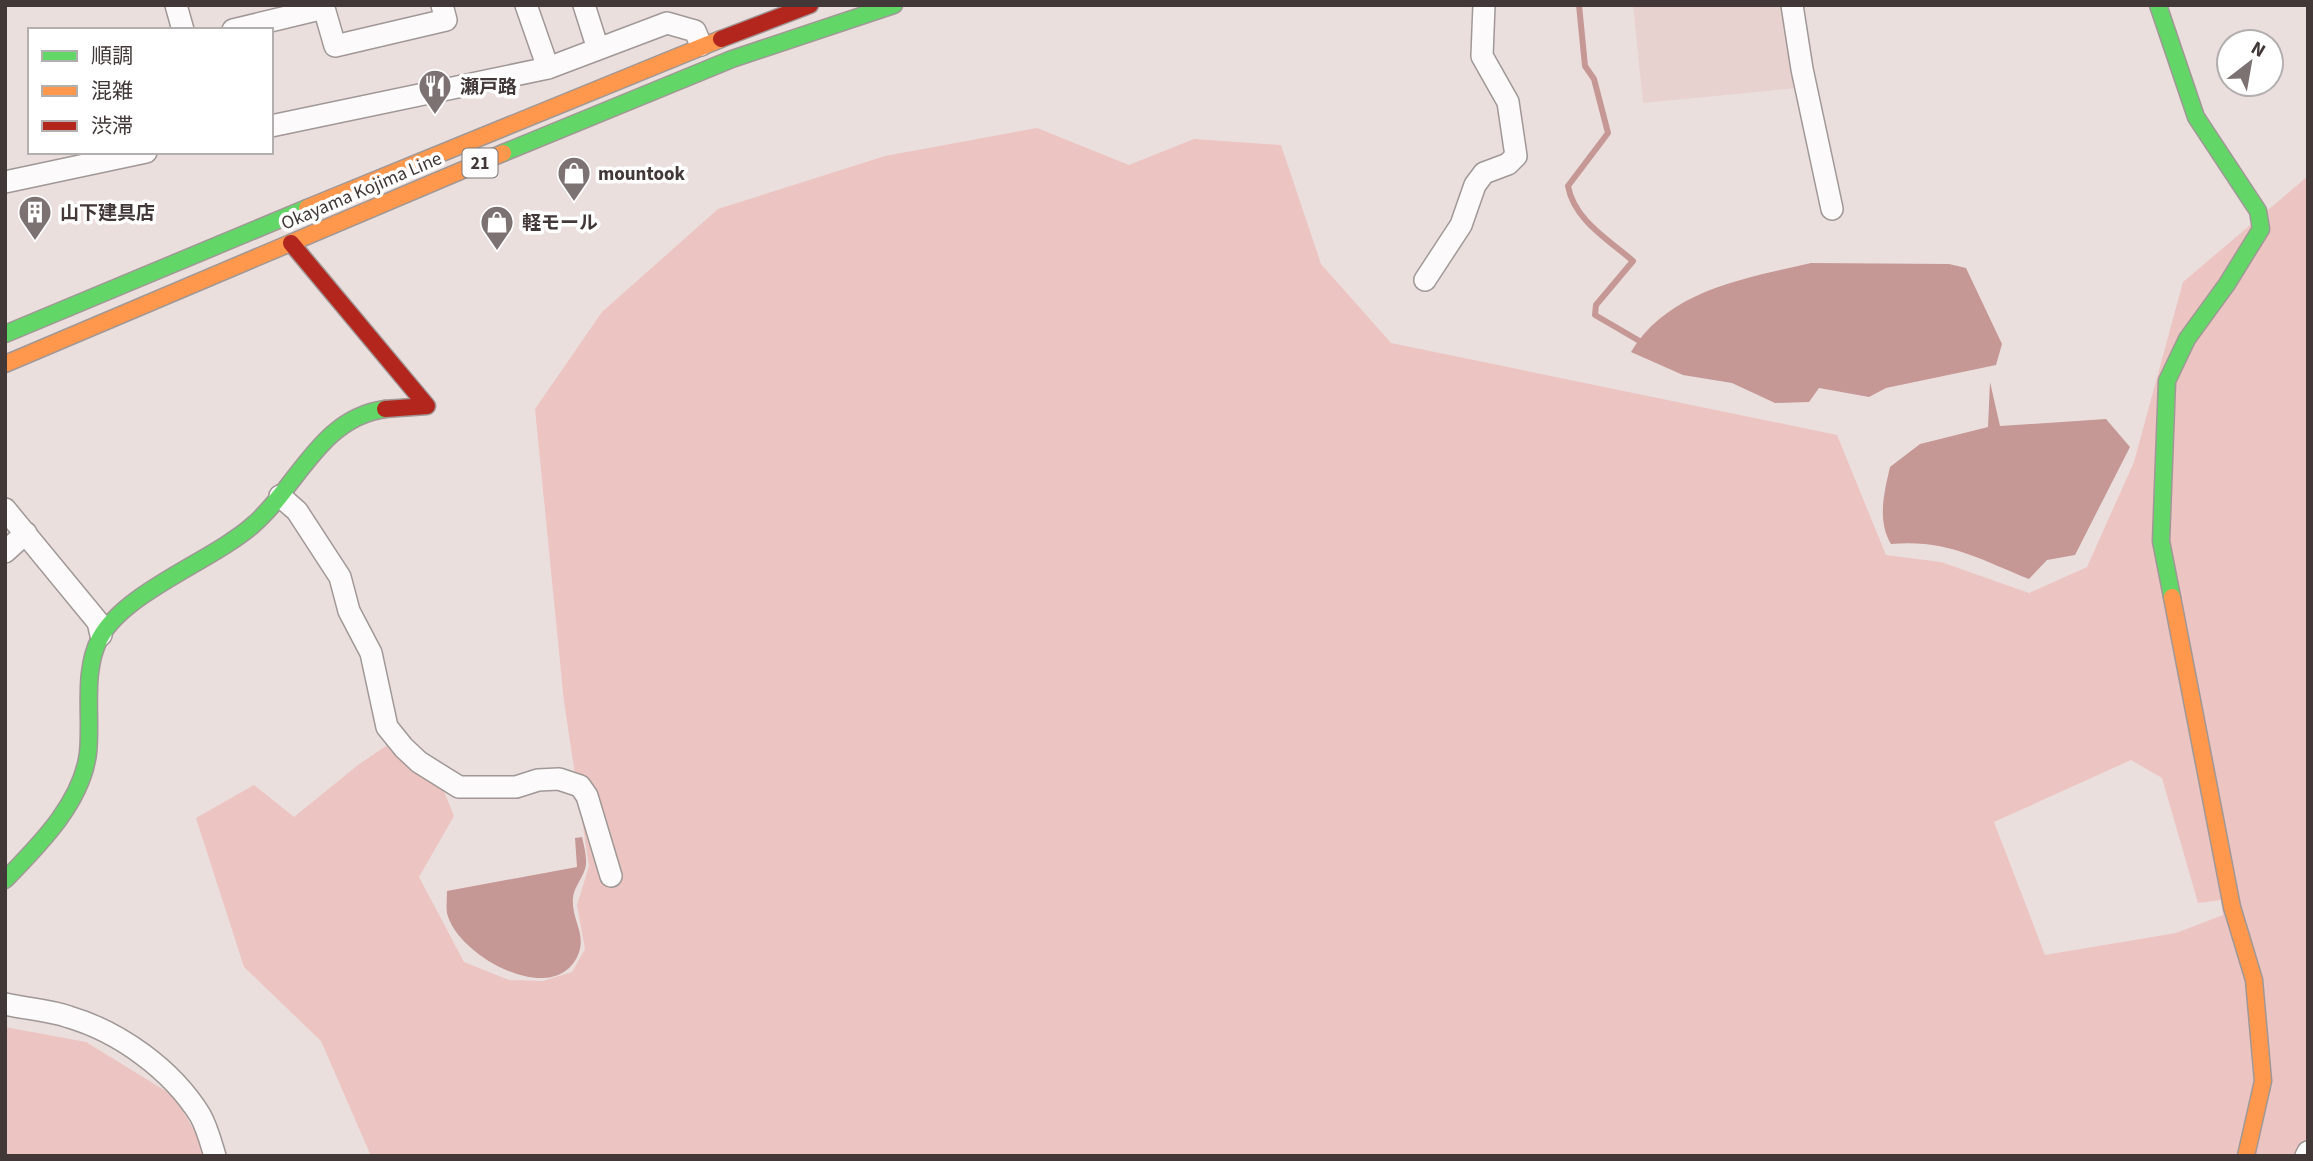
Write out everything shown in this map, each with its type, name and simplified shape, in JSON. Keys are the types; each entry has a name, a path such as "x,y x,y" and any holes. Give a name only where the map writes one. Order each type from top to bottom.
{"street":[{"path":"176,5 182,28"},
{"path":"241,28 324,8 335,46 446,20 442,5"},
{"path":"526,5 548,68"},
{"path":"583,5 598,49"},
{"path":"679,5 685,26"},
{"name":"Okayama Kojima Line","path":"5,334 701,45 810,5"},
{"name":"Okayama Kojima Line","path":"5,364 732,59 894,5"},
{"path":"1425,279 1461,225 1475,185 1485,173 1508,164 1516,156 1508,102 1482,56 1484,5"},
{"path":"1793,5 1802,69 1832,208"},
{"path":"2158,5 2196,117 2258,211 2260,229 2227,284 2187,339 2167,381 2161,541 2232,907 2254,980 2263,1081 2246,1156"},
{"path":"273,126 548,68 667,23 695,31 701,45"},
{"path":"725,36 732,59"},
{"path":"5,182 137,154"},
{"path":"319,203 326,228"},
{"path":"5,880 62,810 85,770 95,652 101,635 135,603 242,535 280,496 316,452 350,419 379,410 427,406 291,243"},
{"path":"280,496 297,511 340,577 349,611 371,653 387,727 404,748 439,776 459,787 516,787 538,780 559,779 580,786 587,796 611,876"},
{"path":"5,509 98,622 101,635"},
{"path":"5,552 26,533"},
{"path":"5,1004 67,1016 93,1026 130,1046 177,1084 202,1118 215,1156"}],"shaded area":[{"path":"1633,5 1786,5 1797,88 1643,103"},
{"path":"1037,128 1129,165 1194,139 1281,145 1321,264 1391,343 1837,435 1886,555 1941,562 2029,593 2087,567 2134,462 2183,282 2308,176 2308,1156 371,1156 321,1041 244,967 196,818 254,785 294,817 358,765 389,744 443,789 454,816 419,877 464,962 509,980 543,981 572,972 585,949 577,905 589,866 564,702 535,409 602,312 718,209 885,156","holes":["2131,760 2162,778 2198,903 2221,900 2223,915 2176,933 2045,955 1994,822"]},
{"path":"1811,263 1949,264 1966,268 2002,344 1996,365 1886,388 1869,397 1819,388 1809,402 1775,403 1732,383 1683,375 1631,352 1647,331 1666,314 1687,301 1735,281"},
{"path":"1990,382 2000,426 2106,419 2130,447 2075,555 2047,560 2029,579 1962,552 1929,545 1891,544 1884,526 1884,497 1890,467 1920,444 1988,427"},
{"path":"582,837 586,865 573,898 581,940 578,955 566,971 549,978 528,977 507,970 486,959 454,929 447,913 447,891 577,867 575,838"},
{"path":"5,1027 86,1042 174,1096 209,1156 5,1156"}],"waterway":[{"path":"1579,5 1585,66 1594,79 1608,133 1568,186 1577,209 1585,219 1633,261 1596,305 1595,315 1643,343"}],"traffic: fast":[{"path":"503,153 732,59 894,5"},
{"path":"2158,5 2196,117 2258,211 2261,229 2227,284 2187,339 2167,381 2161,541 2172,597"},
{"path":"5,334 307,208"},
{"path":"5,880 57,822 77,789 88,753 91,665 100,638 112,621 149,591 253,525 327,439 343,425 363,415 385,409"}],"traffic: slow":[{"path":"307,208 721,39"},
{"path":"5,364 503,153"},
{"path":"2172,597 2232,907 2254,980 2263,1081 2246,1156"}],"traffic: jam":[{"path":"721,39 810,5"},
{"path":"291,243 427,406 385,409"}],"place":[{"name":"瀬戸路","path":"435,116"},
{"name":"mountook","path":"574,203"},
{"name":"山下建具店","path":"35,242"},
{"name":"軽モール","path":"497,252"}]}
